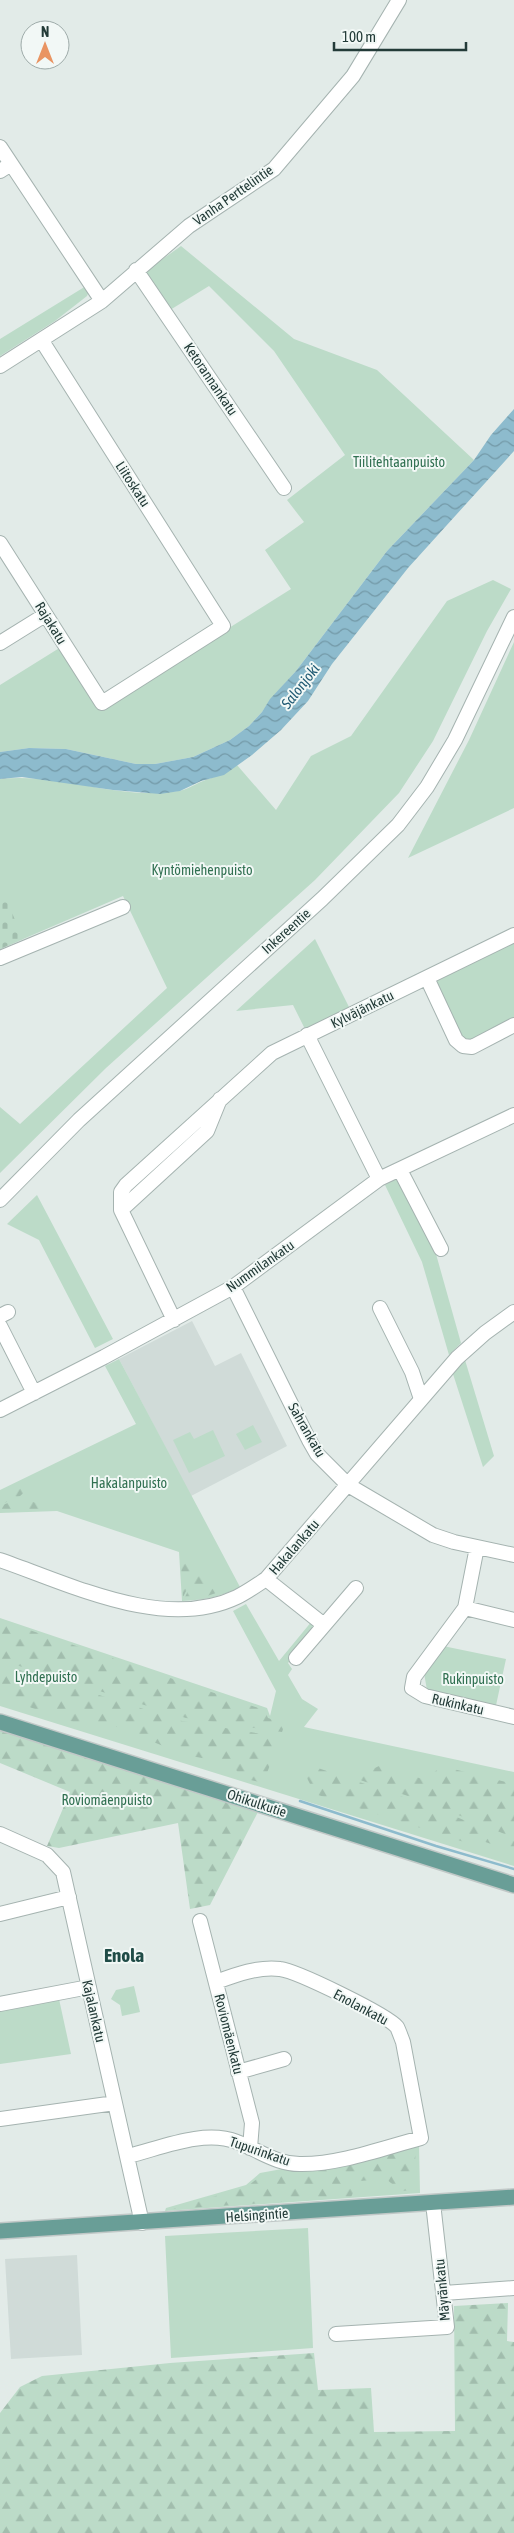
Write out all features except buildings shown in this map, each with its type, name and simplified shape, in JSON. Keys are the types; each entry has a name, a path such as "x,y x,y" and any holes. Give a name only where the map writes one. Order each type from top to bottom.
{"main road":[{"name":"Ohikulkutie","path":"0,1722 514,1885"},
{"name":"Helsingintie","path":"0,2231 514,2197"}],"street":[{"name":"Vanha Perttelintie","path":"0,366 102,301 189,226 274,169 353,76 399,0"},
{"path":"0,147 5,168 102,301"},
{"name":"Ketorannankatu","path":"136,270 284,488"},
{"name":"Liitoskatu","path":"42,341 224,626 102,703"},
{"name":"Rajakatu","path":"0,543 102,703"},
{"path":"0,643 45,615"},
{"name":"Inkereentie","path":"0,1200 79,1120 335,886 398,825 427,787 455,740 514,617"},
{"path":"0,958 123,907"},
{"name":"Kylväjänkatu","path":"174,1320 121,1210 208,1131 221,1098 272,1053 514,935"},
{"path":"427,978 456,1040 463,1046 472,1047 514,1025"},
{"path":"307,1035 379,1179"},
{"name":"Nummilankatu","path":"0,1410 174,1320 233,1287 379,1179 514,1115"},
{"path":"400,1170 441,1249"},
{"name":"Sahrankatu","path":"233,1287 317,1454 348,1485 433,1535 514,1555"},
{"path":"380,1308 412,1372 422,1399"},
{"name":"Hakalankatu","path":"0,1560 126,1603 156,1608 204,1606 236,1597 266,1579 471,1344 514,1312"},
{"path":"0,1326 34,1393"},
{"name":"Rukinkatu","path":"477,1547 464,1608 414,1677 412,1688 425,1696 514,1717"},
{"path":"266,1579 324,1625"},
{"path":"296,1658 356,1588"},
{"path":"464,1608 514,1620"},
{"name":"Kajalankatu","path":"0,1834 47,1855 63,1872 142,2223"},
{"path":"0,1914 69,1897"},
{"name":"Roviomäenkatu","path":"200,1921 252,2123 250,2148"},
{"name":"Enolankatu","path":"216,1982 258,1970 279,1969 300,1975 381,2015 396,2027 403,2042 421,2138"},
{"path":"0,2004 89,1987"},
{"path":"238,2072 284,2059"},
{"path":"0,2119 115,2103"},
{"name":"Tupurinkatu","path":"128,2156 201,2139 219,2138 237,2142 282,2162 302,2164 335,2160 421,2138"},
{"name":"Mäyränkatu","path":"336,2334 447,2327 433,2203"},
{"path":"444,2294 514,2288"}],"shaded area":[{"path":"192,1321 215,1366 241,1353 287,1446 191,1496 119,1359"},
{"path":"77,2255 82,2355 11,2359 5,2259"}],"green space":[{"name":"Tiilitehtaanpuisto","path":"181,246 294,339 377,370 474,460 387,551 296,671 270,700 262,712 249,726 230,740 193,757 155,764 136,764 66,749 29,748 0,752 0,685 61,647 100,709 291,589 265,550 304,522 287,500 345,455 274,351 209,286 170,310 143,273"},
{"path":"86,286 89,291 87,296 55,321 0,356 0,339"},
{"name":"Kyntömiehenpuisto","path":"493,580 511,589 487,631 433,741 399,793 315,880 106,1068 0,1173 0,1107 20,1124 167,988 123,896 0,949 0,779 45,779 112,790 156,793 185,789 225,773 237,765 276,810 311,756 351,736 447,601"},
{"path":"514,642 514,808 408,858 469,740"},
{"path":"0,884 23,939 0,949"},
{"path":"315,939 350,1009 305,1029 293,1005 236,1011"},
{"path":"514,941 514,1020 473,1040 461,1040 435,981 439,977"},
{"path":"398,1178 436,1254 461,1343 449,1355 422,1262 385,1185"},
{"path":"37,1195 113,1339 95,1348 39,1240 7,1224"},
{"name":"Hakalanpuisto","path":"119,1359 240,1587 212,1597 182,1601 179,1552 57,1511 0,1513 0,1490 136,1424 105,1366"},
{"path":"465,1360 494,1456 483,1467 453,1374"},
{"path":"253,1425 262,1442 245,1450 236,1434"},
{"path":"213,1430 225,1456 189,1473 173,1440 190,1432 194,1439"},
{"path":"23,1481 28,1489 20,1496 0,1505 0,1492"},
{"path":"21,1498 43,1505 47,1510 0,1512 0,1506"},
{"path":"180,1550 190,1553 192,1571 191,1579 183,1597"},
{"path":"195,1566 225,1590 204,1597 185,1597 192,1583"},
{"name":"Lyhdepuisto","path":"246,1604 279,1661 312,1621 315,1628 314,1633 288,1663 292,1669 288,1675 302,1699 318,1709 304,1727 514,1772 514,1866 0,1706 0,1618 267,1708 270,1716 276,1691 233,1611"},
{"path":"0,1620 264,1710 268,1718 285,1724 282,1732 186,1718 0,1660"},
{"name":"Rukinpuisto","path":"443,1646 506,1659 495,1710 427,1690 424,1673"},
{"path":"0,1664 182,1721 281,1737 263,1783 242,1778 231,1763 185,1755 105,1722 82,1725 0,1697"},
{"name":"Roviomäenpuisto","path":"0,1728 259,1810 210,1905 190,1909 178,1823 59,1848 47,1846 70,1792 0,1763"},
{"path":"379,1766 426,1780 441,1766 514,1784 514,1838 429,1803 354,1778"},
{"path":"315,1767 430,1806 514,1841 514,1852 471,1837 467,1843 315,1794 306,1776"},
{"path":"134,1986 140,2012 122,2016 120,2005 111,1999 116,1990"},
{"path":"59,1999 71,2054 0,2064 0,2009"},
{"path":"419,2144 420,2193 165,2211 166,2208 246,2185 260,2173"},
{"path":"416,2148 413,2190 401,2191 386,2179 359,2181 351,2197 173,2209 248,2186 263,2174 339,2164"},
{"path":"308,2228 313,2348 171,2358 165,2236"},
{"path":"508,2303 507,2341 514,2342 514,2533 0,2533 0,2413 20,2387 42,2376 170,2363 314,2353 318,2390 371,2388 374,2432 455,2431 454,2306"}],"water":[{"name":"Salonjoki","path":"514,409 514,451 408,568 332,664 308,701 281,730 252,755 224,775 201,781 180,791 160,794 113,790 22,777 0,779 0,752 29,748 66,749 136,764 155,764 193,757 230,740 249,726 262,712 270,699 296,671 387,551 474,460 491,435"}],"waterway":[{"path":"300,1801 436,1846 514,1869"}],"district":[{"name":"Enola","path":"124,1955"}]}
